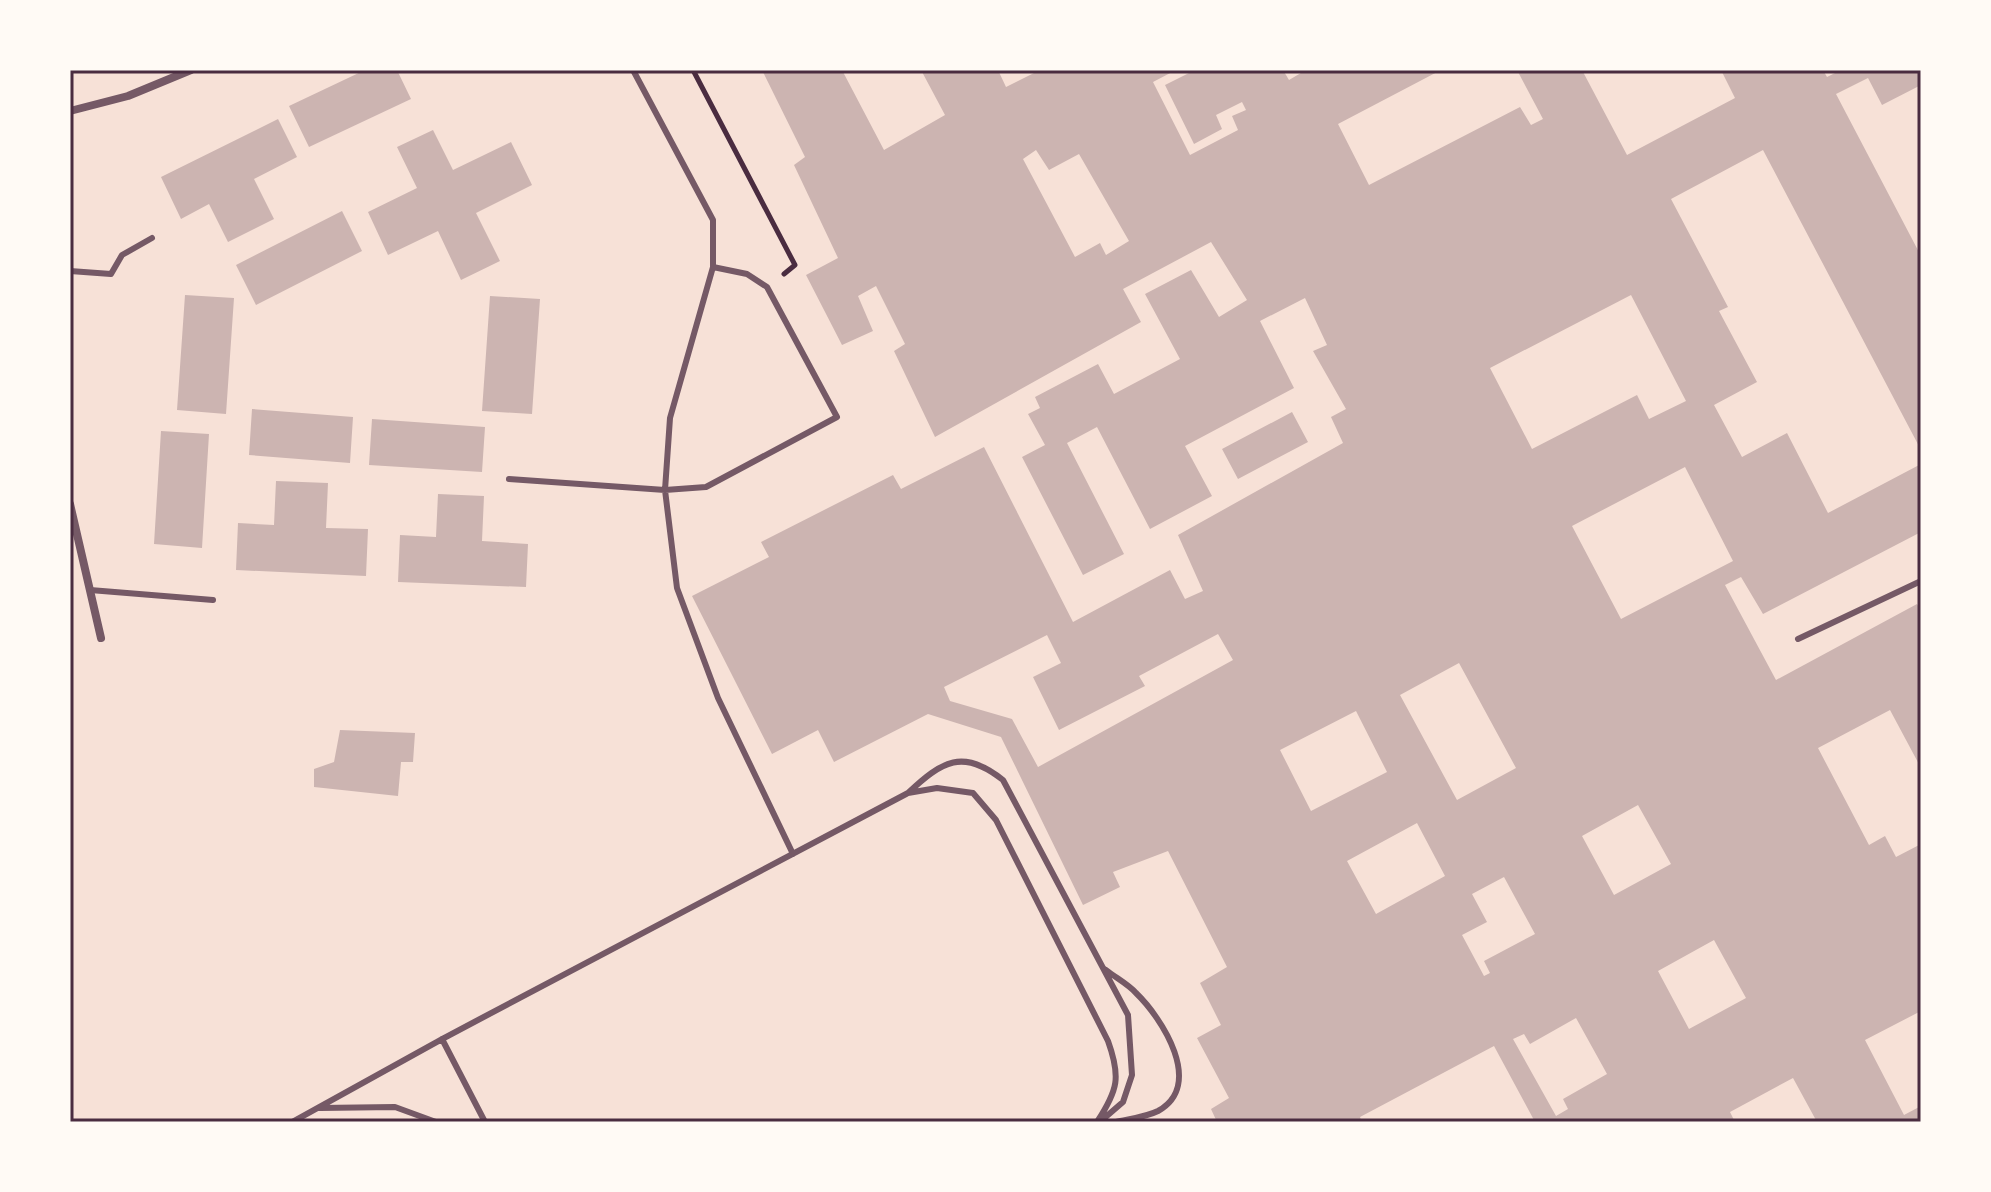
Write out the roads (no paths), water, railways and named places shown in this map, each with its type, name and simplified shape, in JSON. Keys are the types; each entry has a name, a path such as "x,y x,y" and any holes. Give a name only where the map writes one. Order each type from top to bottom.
{"street":[{"path":"70,111 128,96 191,70"},
{"path":"70,504 101,638"}],"lane":[{"path":"633,70 713,220 713,267 670,418 665,490 677,588 718,698 793,854"},
{"path":"70,271 111,274 122,255 152,238"},
{"path":"509,479 665,490 706,487 837,417 767,287 747,274 713,267"},
{"path":"1798,639 1921,581"},
{"path":"90,590 213,600"},
{"path":"292,1122 442,1039 908,793 932,770 958,760 983,765 1003,780 1128,1015 1133,1047 1132,1075 1123,1102 1099,1122"},
{"path":"908,793 937,788 973,793 996,820 1117,1066 1114,1096 1099,1122"},
{"path":"1103,968 1136,993 1160,1024 1180,1067 1171,1101 1157,1111 1116,1122"},
{"path":"442,1039 485,1122"},
{"path":"317,1108 395,1107 436,1122"}]}
